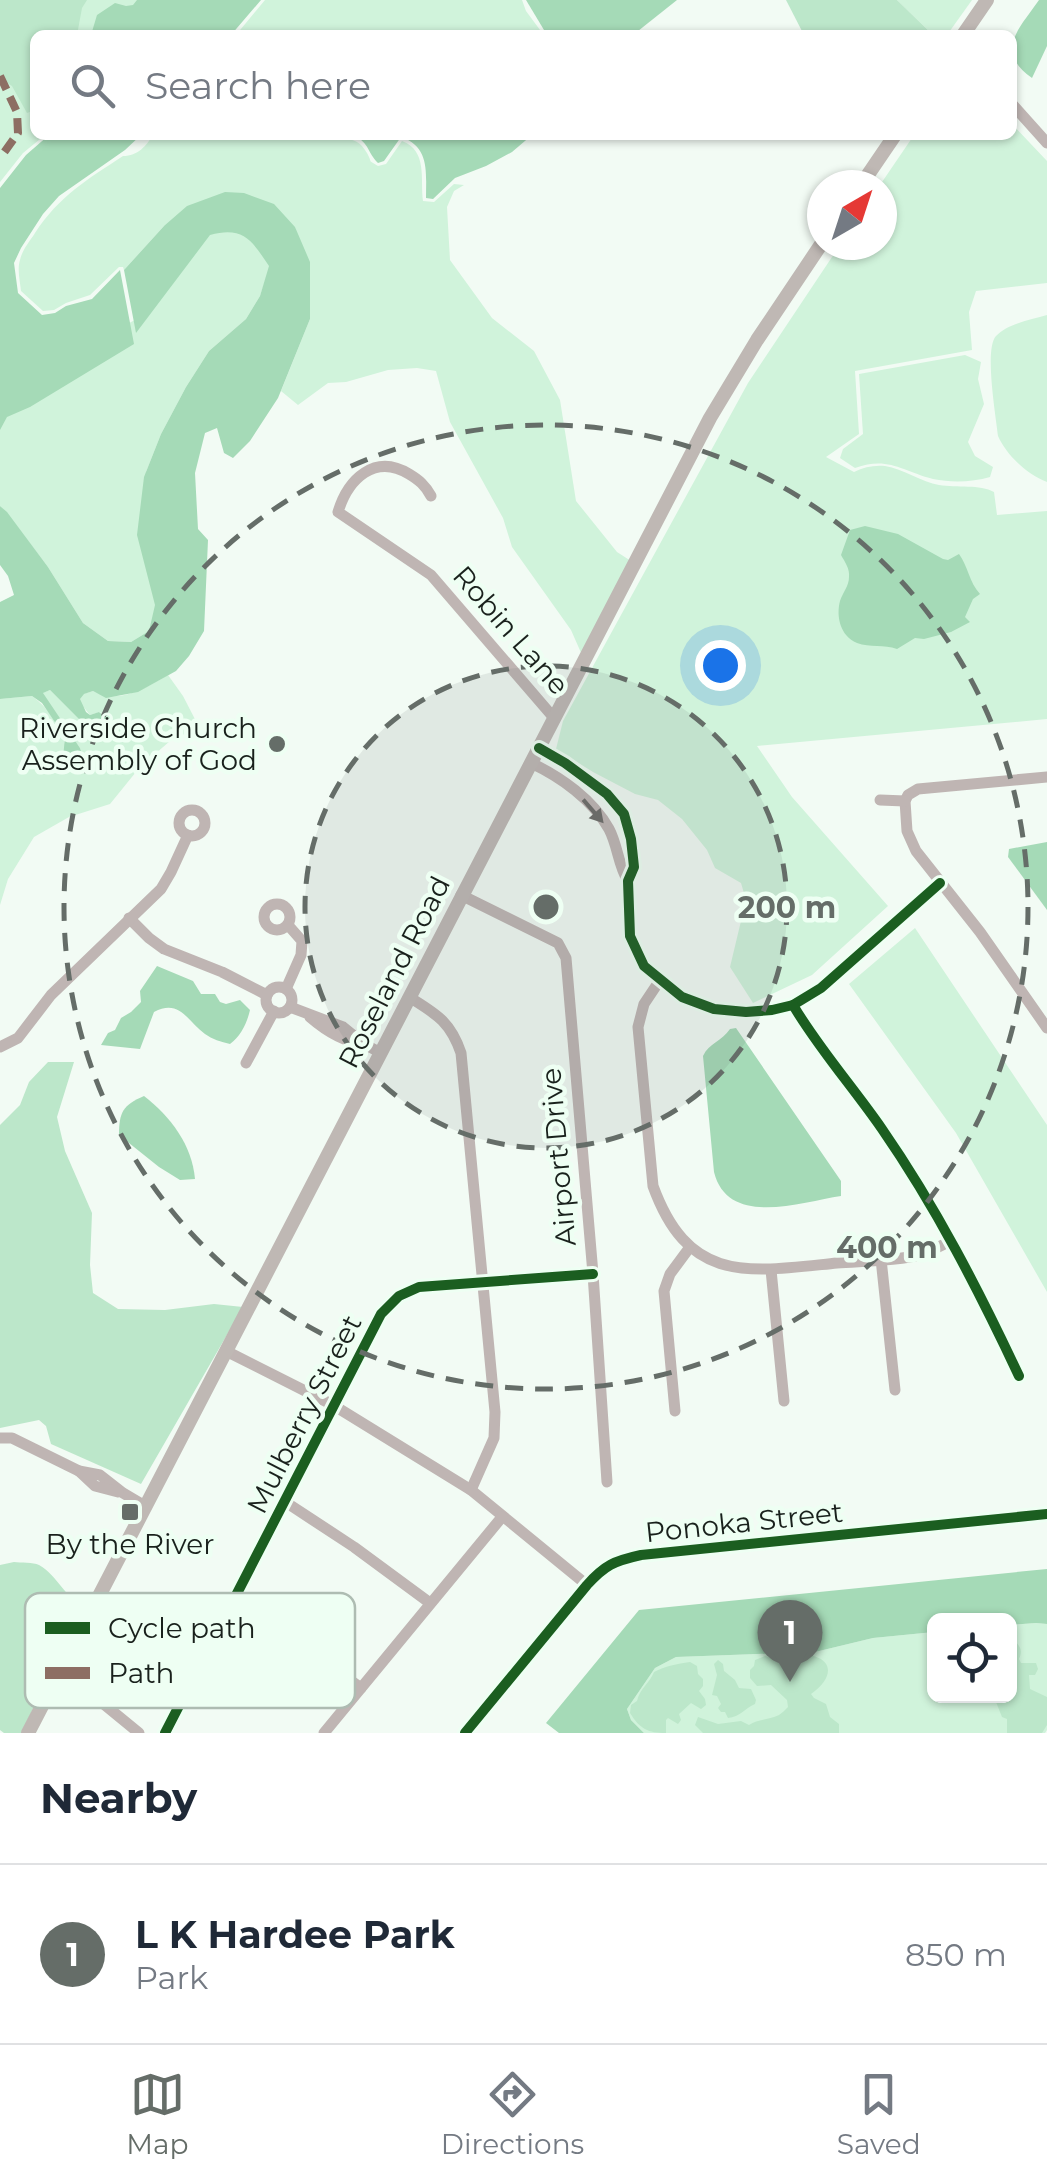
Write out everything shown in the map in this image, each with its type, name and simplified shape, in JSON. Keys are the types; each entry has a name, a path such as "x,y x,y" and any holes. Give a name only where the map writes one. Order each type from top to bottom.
{"main road":[{"path":"966,30 987,0"},
{"path":"872,170 892,140"},
{"name":"Roseland Road","path":"100,1593 710,418 811,260"},
{"name":"Roseland Road","path":"28,1733 41,1708"}],"street":[{"path":"1017,110 1047,144"},
{"name":"Robin Lane","path":"431,496 425,485 396,466 378,466 362,474 349,488 338,512 431,575 554,718"},
{"path":"538,748 580,773 607,794 624,814 634,867 628,881 630,936 644,966 660,980 682,997 714,1009 746,1012 793,1005 821,988 940,883"},
{"path":"531,763 570,786 596,812 609,829 628,881"},
{"path":"570,786 580,773"},
{"path":"1047,777 918,789 905,801 907,831 916,851 970,917 1047,1028"},
{"path":"880,800 905,801"},
{"path":"0,1047 18,1038 51,995 161,889 188,835"},
{"name":"Airport Drive","path":"461,896 558,943 566,958 607,1482"},
{"path":"129,918 164,949 267,995"},
{"path":"286,989 302,955 302,940 288,925"},
{"path":"660,980 644,1004 638,1026 652,1186 675,1232 690,1247 731,1268 771,1270 920,1255 950,1241"},
{"path":"275,988 286,989 291,995 290,1007 284,1012 274,1011 267,1004 267,995 275,988"},
{"path":"409,997 440,1016 454,1033 461,1052 494,1412 494,1438 471,1490"},
{"path":"793,1005 918,1184 969,1274 1019,1376"},
{"path":"290,1007 380,1053"},
{"path":"246,1063 274,1011"},
{"path":"674,1412 664,1291 670,1274 690,1247"},
{"path":"880,1259 894,1390"},
{"path":"771,1270 784,1400"},
{"name":"Mulberry Street","path":"237,1593 381,1314 399,1296 419,1287 593,1274"},
{"path":"226,1351 333,1405 471,1490 586,1585"},
{"path":"0,1438 12,1438 79,1471 95,1486 145,1506"},
{"path":"284,1502 430,1603"},
{"name":"Ponoka Street","path":"467,1732 586,1585 615,1560 640,1554 1047,1514"},
{"path":"355,1694 502,1517"},
{"path":"355,1684 360,1688"},
{"path":"109,1708 139,1733"},
{"name":"Mulberry Street","path":"165,1733 178,1708"},
{"path":"324,1733 344,1708"}],"shaded area":[{"path":"0,0 158,0 131,30 30,30 30,140 39,140 0,182"},
{"path":"0,0 87,0 78,30 30,30 30,112 27,113 12,86 0,78"},
{"path":"137,0 261,0 235,30 92,30 97,15 115,3 133,5"},
{"path":"265,0 522,0 540,30 240,30"},
{"path":"526,0 677,0 639,30 544,30"},
{"path":"786,0 897,0 928,30 801,30"},
{"path":"897,0 972,0 951,30 928,30"},
{"path":"1039,0 1047,0 1047,46 1032,78 1017,62 1018,30"},
{"path":"1017,129 1047,161 1047,283 976,291 969,312 972,350 855,371 859,434 826,457 854,472 885,466 939,485 994,492 997,515 1047,511 1047,719 757,746 792,797 888,906 812,975 753,1003 730,967 746,900 741,883 715,868 707,850 682,819 658,800 635,794 556,749 563,721 748,383 830,260 897,260 897,170 890,170 911,140 1017,140"},
{"path":"43,140 136,140 59,196 43,214 14,263 18,293 42,315 92,299 120,270 134,344 7,417 0,430 0,188"},
{"path":"149,140 350,140 363,147 378,166 386,164 402,141 419,159 423,201 434,202 454,184 464,185 454,191 447,207 450,260 492,318 534,351 560,400 576,501 617,552 631,561 582,655 571,630 512,547 503,518 450,422 436,371 388,370 328,383 298,405 281,391 310,319 295,227 164,226 124,270 119,267 90,295 43,311 21,291 21,256 44,220 75,189"},
{"path":"360,140 399,140 384,161 378,163"},
{"path":"526,140 486,166 455,178 433,199 426,198 422,154 410,141"},
{"path":"225,192 244,193 274,204 295,227 310,262 310,319 278,398 250,441 233,458 224,453 217,428 205,433 195,473 198,529 208,540 204,631 189,656 176,671 138,692 106,698 93,691 84,694 80,699 86,712 99,712 113,723 109,732 97,737 50,690 43,693 80,748 83,757 74,765 63,758 65,737 42,703 32,696 0,699 0,602 14,595 0,565 0,506 48,567 83,623 108,641 131,642 149,631 155,605 137,535 144,477 186,387 209,351 246,319 260,296 269,266 239,234 210,235 136,333 124,270 187,206"},
{"path":"228,226 252,239 270,266 260,296 246,319 209,351 186,387 146,472 160,609 149,631 131,642 108,641 83,623 48,567 0,506 0,388 139,318 195,249 214,230"},
{"path":"1047,315 1047,482 1018,464 998,436 991,354 1001,332"},
{"path":"965,355 981,362 978,379 984,404 968,442 975,456 993,467 990,477 940,480 886,464 855,468 840,458 843,449 863,434 859,374"},
{"path":"865,526 898,534 943,559 959,554 980,594 973,599 965,617 970,622 951,632 915,638 897,649 851,640 841,625 839,613 849,574 841,555 850,530"},
{"path":"168,675 199,727 170,741 140,767 110,804 69,817 34,837 8,879 0,905 0,699 32,696 53,718 65,745 83,757 42,693 50,690 98,737 110,720 100,712 90,715 79,699 83,694 93,691 122,696"},
{"path":"1047,842 1047,910 1008,857 1009,849"},
{"path":"915,928 1047,1125 1047,1292 956,1133 849,984"},
{"path":"157,966 193,981 201,994 215,994 220,1002 240,1000 250,1010 237,1037 230,1044 214,1039 183,1013 163,1008 154,1012 140,1049 101,1045 121,1018 141,1002 140,991"},
{"path":"736,1028 841,1181 841,1196 787,1206 750,1206 734,1200 722,1189 714,1172 703,1056 730,1029"},
{"path":"48,1062 74,1062 57,1117 65,1151 92,1213 93,1293 118,1309 165,1310 214,1304 243,1307 141,1484 51,1444 46,1426 39,1420 0,1428 0,1125 20,1105 29,1082"},
{"path":"144,1096 178,1133 190,1155 195,1179 180,1180 119,1135 124,1110"},
{"path":"0,1565 39,1565 67,1593 25,1593 25,1708 33,1708 21,1733 0,1730"},
{"path":"1047,1569 1047,1624 1017,1624 1017,1613 927,1613 927,1633 873,1638 815,1652 676,1657 655,1668 627,1709 631,1720 644,1733 559,1733 546,1723 639,1610"},
{"path":"1017,1624 1047,1624 1045,1733 644,1733 631,1720 627,1709 655,1668 676,1657 815,1652 873,1638 927,1633 927,1703 1017,1703"},
{"path":"1017,1643 1021,1663 1036,1663 1035,1675 1029,1675 1030,1689 1047,1697 1047,1725 1042,1733 1007,1733 1007,1719 1002,1717 996,1703 1017,1703"},
{"path":"801,1654 820,1659 828,1668 825,1680 811,1694 826,1704 830,1717 839,1724 839,1733 703,1733 695,1725 698,1717 718,1724 741,1721 749,1725 779,1715 788,1707 787,1700 771,1685 757,1686 750,1678 750,1670 755,1660 765,1656 775,1659"},
{"path":"718,1660 739,1688 751,1689 756,1700 728,1718 718,1708 721,1704 717,1696 712,1695 717,1675 714,1664"},
{"path":"690,1662 697,1666 703,1679 699,1691 706,1705 701,1709 691,1703 679,1714 678,1724 668,1718 666,1733 641,1726 630,1713 631,1705 654,1672"}],"marked path":[{"path":"0,76 17,112 18,133 0,158"}],"cycle path":[{"path":"539,748 607,794 624,814 634,867 628,881 630,936 644,966 682,997 714,1009 746,1012 793,1005 821,988 940,883"},
{"path":"793,1005 921,1189 1019,1376"},
{"path":"237,1593 381,1314 399,1296 419,1287 593,1274"},
{"path":"465,1733 587,1585 617,1562 641,1555 1047,1514"},
{"path":"165,1733 178,1708"}],"place":[{"name":"Riverside Church Assembly of God","path":"277,744"},
{"name":"By the River","path":"130,1512"},
{"name":"L K Hardee Park","path":"790,1682"}]}
